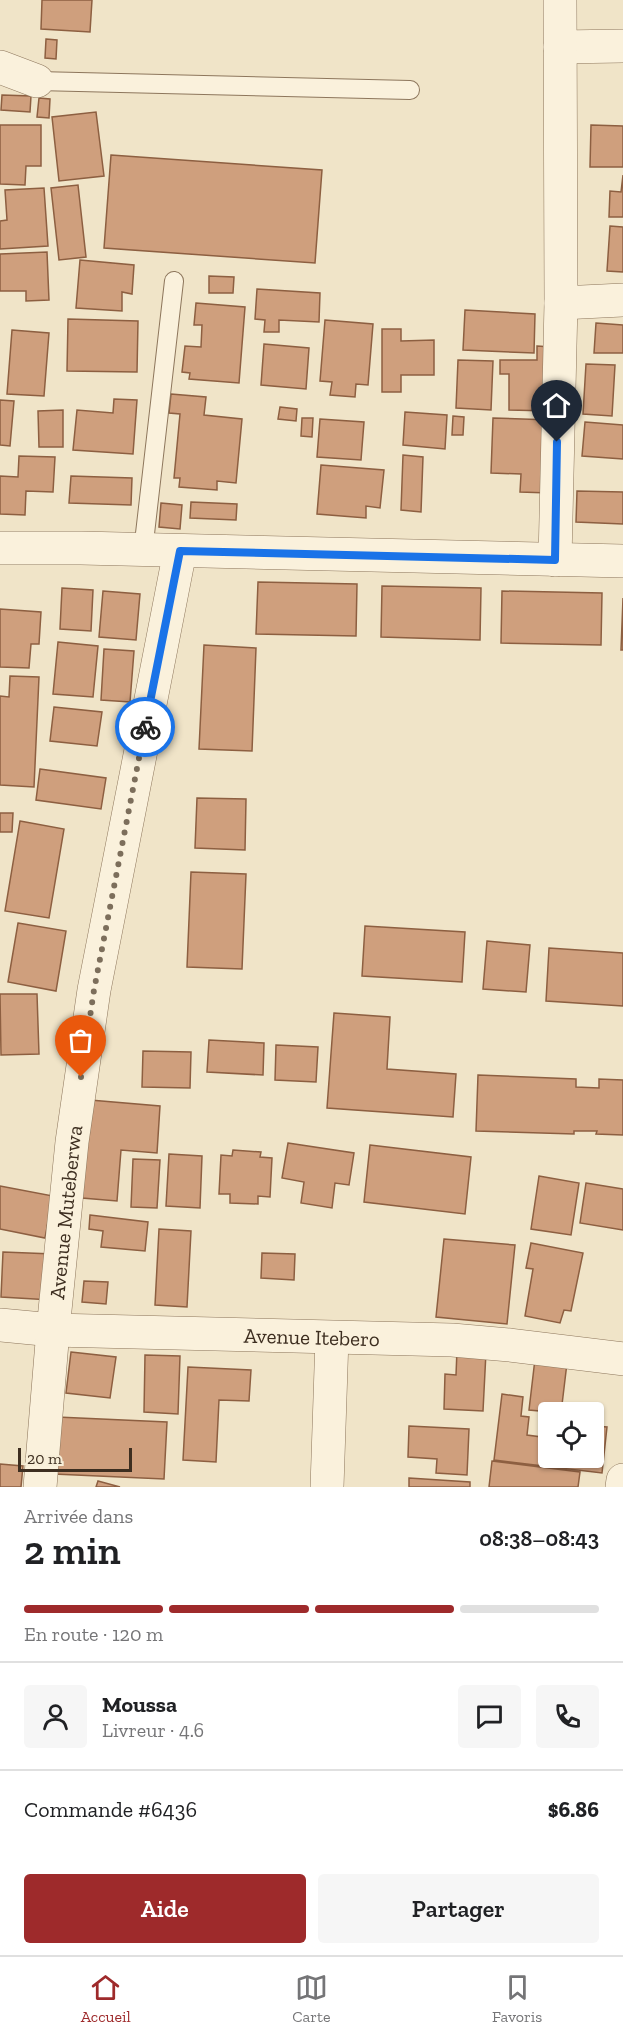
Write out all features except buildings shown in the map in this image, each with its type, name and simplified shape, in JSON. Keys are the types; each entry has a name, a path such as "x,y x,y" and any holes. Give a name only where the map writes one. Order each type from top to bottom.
{"street":[{"path":"555,560 561,303 560,0"},
{"path":"560,46 623,46"},
{"path":"0,67 37,81"},
{"path":"561,303 623,300"},
{"path":"0,548 623,561"},
{"name":"Avenue Muteberwa","path":"40,1487 72,1142 94,990 180,551"},
{"name":"Avenue Itebero","path":"0,1325 53,1330 452,1340 623,1359"},
{"path":"327,1487 332,1338"},
{"path":"622,1487 623,1480"}],"lane":[{"path":"37,81 410,90"},
{"path":"143,551 174,280"}],"way so far":[{"path":"81,1077 94,990 145,727"}],"route":[{"path":"145,727 180,551 555,560 557,442"}]}
